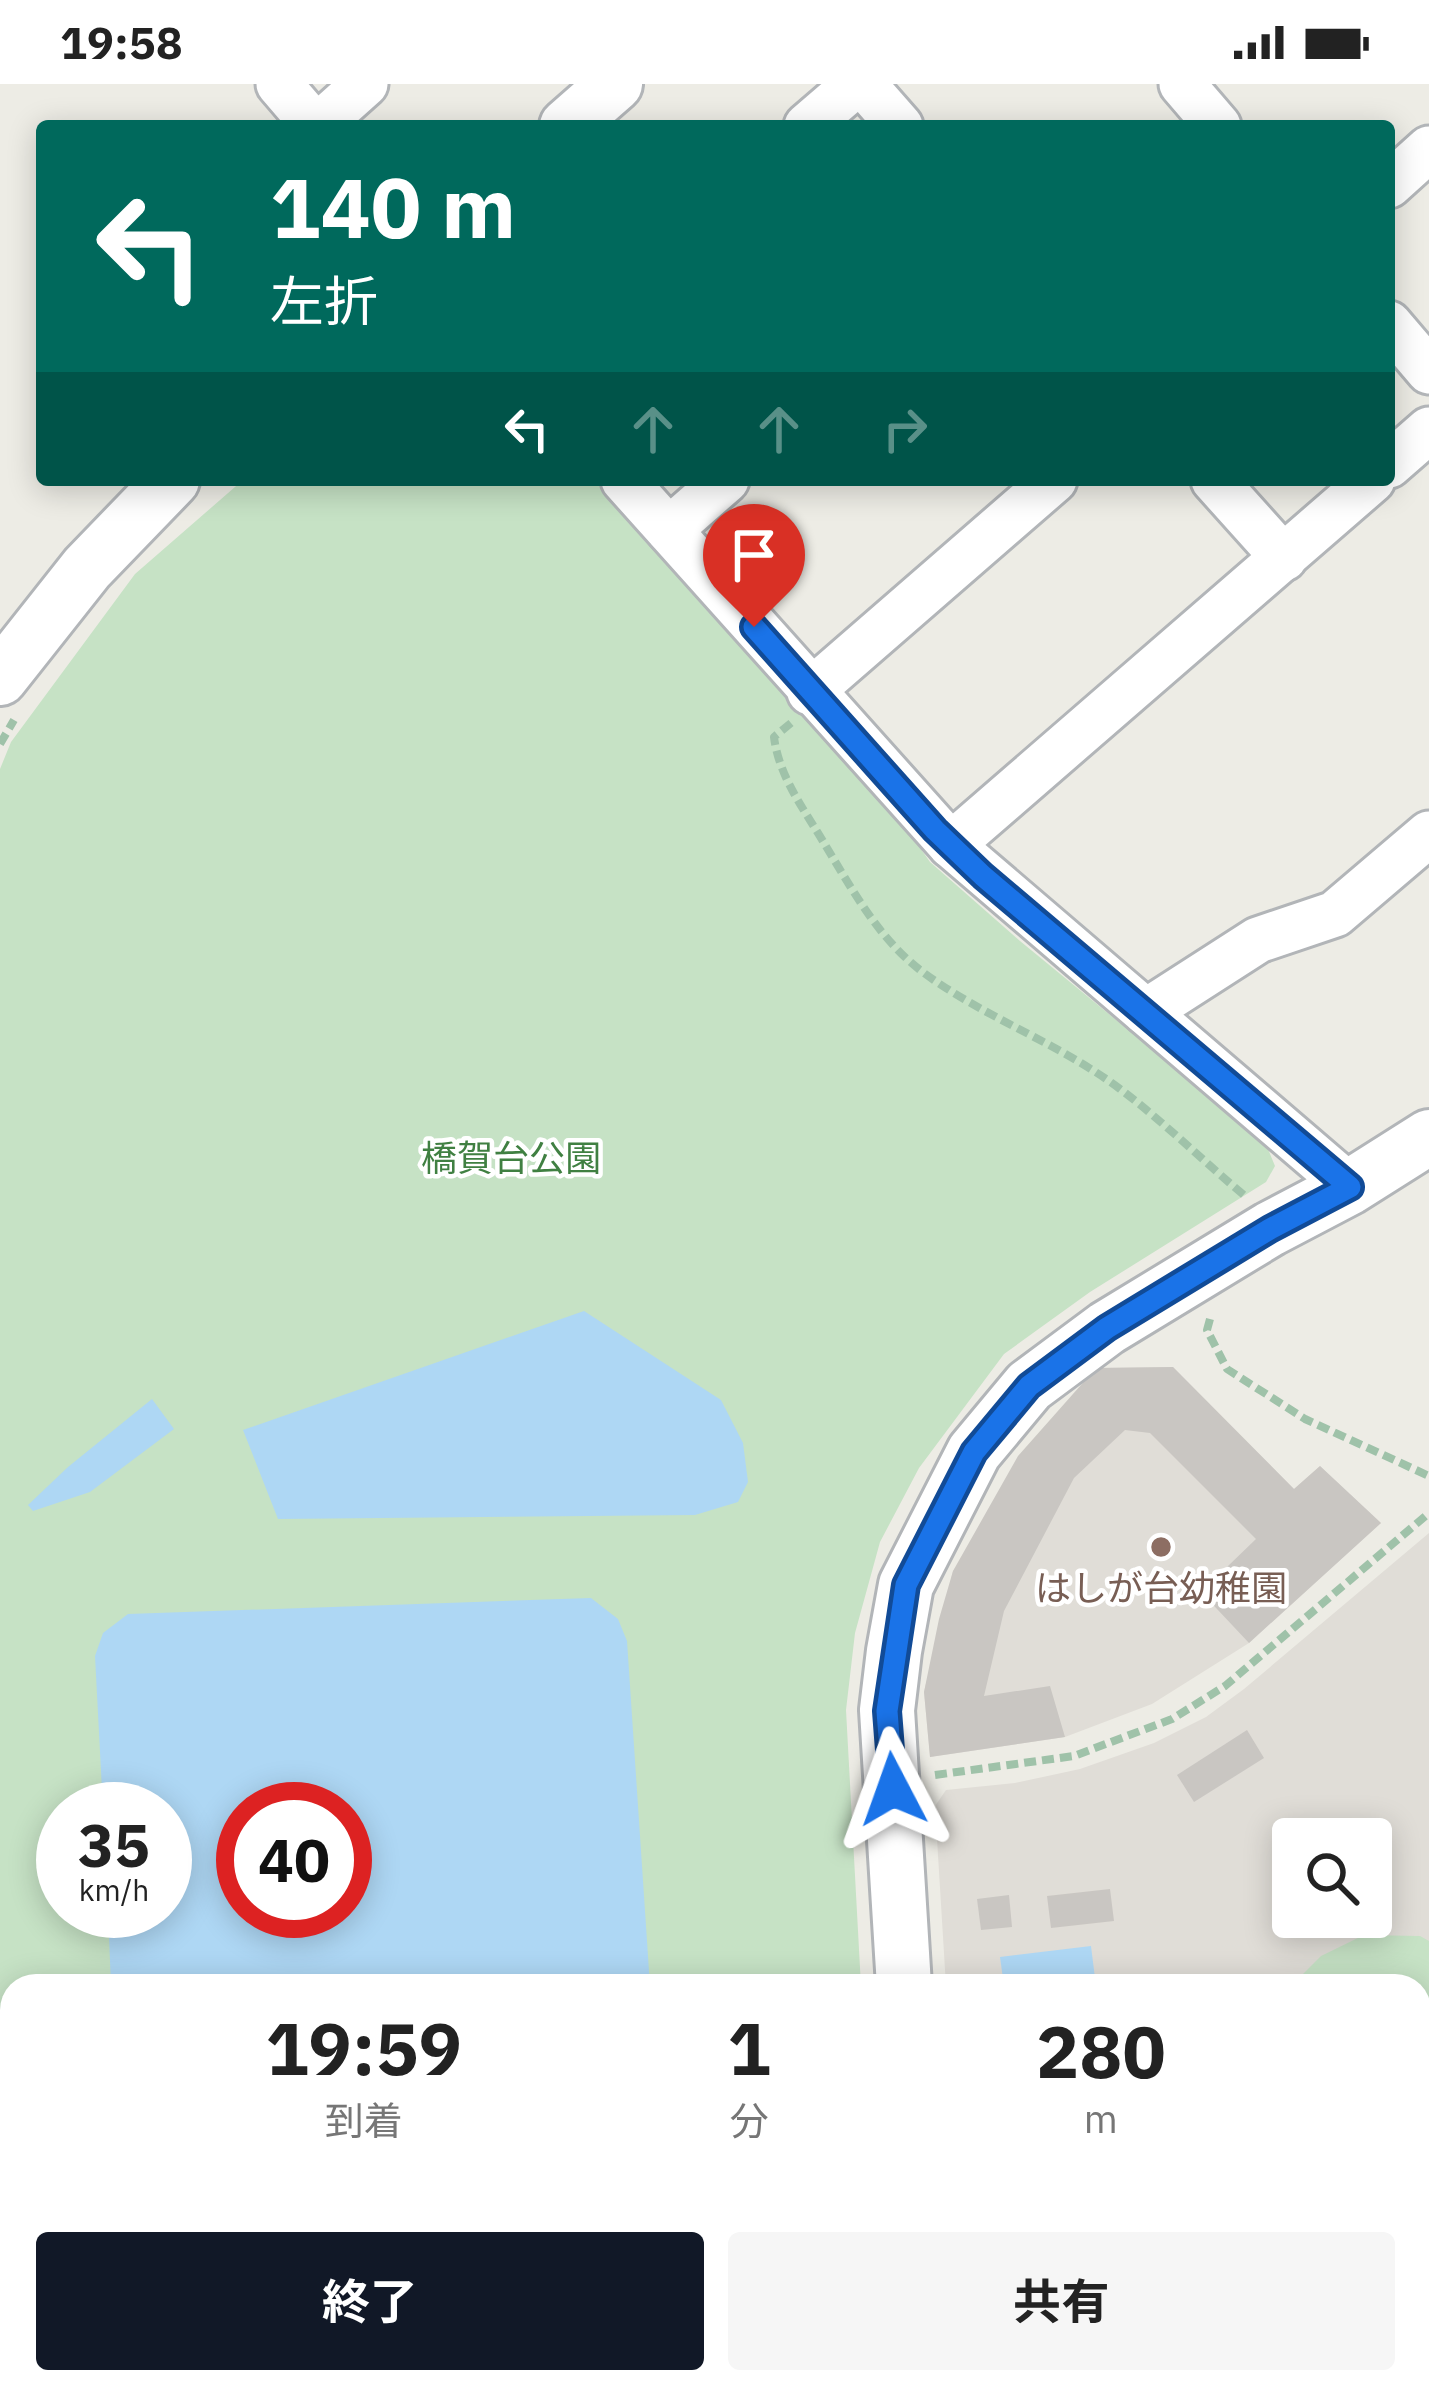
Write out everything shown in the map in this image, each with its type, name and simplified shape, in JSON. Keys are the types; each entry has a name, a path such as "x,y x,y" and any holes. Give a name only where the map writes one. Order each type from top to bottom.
{"street":[{"path":"279,84 311,120"},
{"path":"323,120 365,84"},
{"path":"574,120 615,84"},
{"path":"814,120 859,84 894,120"},
{"path":"1182,84 1213,120"},
{"path":"1395,180 1429,149"},
{"path":"1395,331 1429,371"},
{"path":"1395,460 1429,430"},
{"path":"0,676 87,568 166,486"},
{"path":"629,486 951,845 1350,1187"},
{"path":"669,530 719,486"},
{"path":"810,692 1047,486"},
{"path":"1219,486 1283,558"},
{"path":"951,845 1365,486"},
{"path":"1146,1012 1258,940 1335,914 1429,834"},
{"path":"903,1974 887,1711 894,1651 906,1585 974,1452 1029,1386 1107,1328 1429,1137"}],"path":[{"path":"778,765 862,907 921,971 990,1016 1072,1057 1120,1090 1256,1205"},
{"path":"1211,1312 1207,1330 1227,1369 1305,1419 1429,1476"},
{"path":"926,1777 1074,1756 1172,1719 1241,1673 1429,1514"}],"shaded area":[{"name":"はしが台幼稚園","path":"1173,1367 1294,1489 1320,1466 1381,1523 1249,1643 1152,1704 1065,1737 930,1757 924,1692 953,1571 1096,1368"},
{"path":"1429,1533 1429,1974 945,1974 935,1806 946,1790 1015,1783 1080,1769 1154,1743 1206,1717 1244,1689"}],"green space":[{"name":"橋賀台公園","path":"236,486 606,486 894,811 930,862 1265,1142 1275,1166 1266,1182 1090,1292 1004,1354 919,1468 880,1542 855,1633 846,1710 860,1974 0,1974 0,769 11,742 135,574"},
{"path":"1420,1936 1429,1941 1429,1974 1303,1974 1321,1956 1358,1938"}],"water":[{"path":"584,1311 721,1400 743,1443 748,1482 738,1502 695,1515 278,1519 243,1430"},
{"path":"152,1399 174,1429 90,1492 33,1511 28,1505 68,1467"},
{"path":"591,1598 618,1619 627,1641 649,1974 111,1974 109,1938 192,1938 192,1782 102,1782 95,1656 103,1633 128,1614"},
{"path":"1091,1946 1094,1974 1002,1974 1000,1957"}],"building":[{"path":"1173,1367 1294,1489 1320,1466 1381,1523 1249,1643 1201,1592 1256,1539 1150,1433 1125,1430 1074,1478 1004,1611 984,1696 1050,1686 1065,1737 930,1757 924,1692 953,1571 1018,1456 1096,1368"},
{"path":"1247,1730 1264,1758 1194,1802 1177,1775"},
{"path":"1110,1889 1114,1921 1051,1928 1047,1896"},
{"path":"1009,1895 1012,1927 981,1930 977,1899"}],"place":[{"name":"はしが台幼稚園","path":"1161,1547"}],"route":[{"path":"754,627 935,830 983,876 1350,1187 1270,1229 1107,1328 1029,1386 974,1452 906,1585 887,1711 893,1789"}]}
